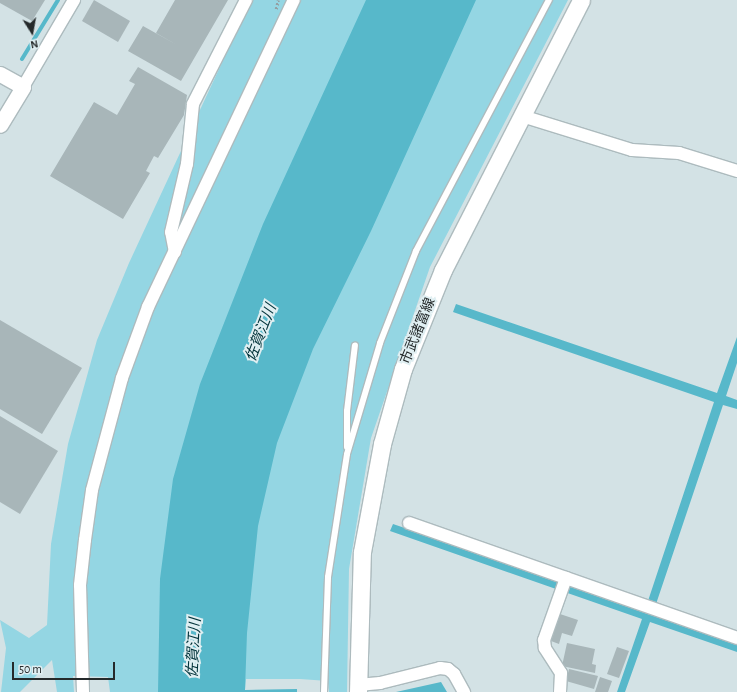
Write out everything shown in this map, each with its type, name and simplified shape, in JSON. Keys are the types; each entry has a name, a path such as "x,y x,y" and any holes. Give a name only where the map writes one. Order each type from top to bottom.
{"main road":[{"name":"市武諸富線","path":"358,689 362,552 382,444 402,369 442,270 581,0"}],"street":[{"path":"0,125 74,0"},
{"path":"175,252 171,232 186,164 193,104 246,0"},
{"path":"83,692 80,585 92,490 122,378 148,307 294,0"},
{"path":"0,74 22,87"},
{"path":"522,116 632,150 679,153 737,171"},
{"path":"409,523 737,638"},
{"path":"560,692 561,673 545,648 544,640 566,579"},
{"path":"358,689 440,668 448,669 454,674 464,692"}],"lane":[{"path":"324,692 328,577 347,454 380,343 416,251 549,0"},
{"path":"347,454 346,411 355,345"}],"shaded area":[{"path":"251,0 382,0 171,692 110,692 108,677 73,676 74,692 57,692 52,660 20,692 1,692 6,648 0,620 29,638 47,625 51,544 68,444 97,340 129,263"},
{"path":"461,0 568,0 430,267 371,438 349,569 347,692 329,692 328,681 300,679 246,679 245,690 240,533 268,400"}],"water":[{"name":"佐賀江川","path":"366,0 476,0 371,231 313,349 277,443 258,526 247,633 245,690 297,689 297,692 158,692 160,579 173,479 200,384 263,224"},
{"path":"456,304 717,393 737,337 737,363 726,396 737,400 737,409 723,405 653,613 737,642 737,652 650,622 625,692 617,692 642,619 390,531 393,524 645,610 714,402 453,312"},
{"path":"441,682 447,692 396,692"}],"building":[{"path":"0,0 45,0 32,21 0,3"},
{"path":"94,0 130,21 118,42 82,21"},
{"path":"175,0 228,0 181,81 128,51 143,26 177,45 156,33"},
{"path":"138,67 187,95 184,115 158,158 154,156 146,171 150,173 123,219 50,176 94,102 117,115 135,84 129,81"},
{"path":"0,320 82,368 42,434 0,409"},
{"path":"0,416 58,451 20,514 0,502"},
{"path":"560,614 578,620 572,636 562,633 559,644 551,641"},
{"path":"567,643 595,649 592,664 596,665 595,673 562,666"},
{"path":"617,647 629,651 619,678 607,674"},
{"path":"569,669 598,676 594,689 566,681"},
{"path":"600,677 612,681 608,692 595,692"}],"waterway":[{"path":"22,59 58,0"}]}
